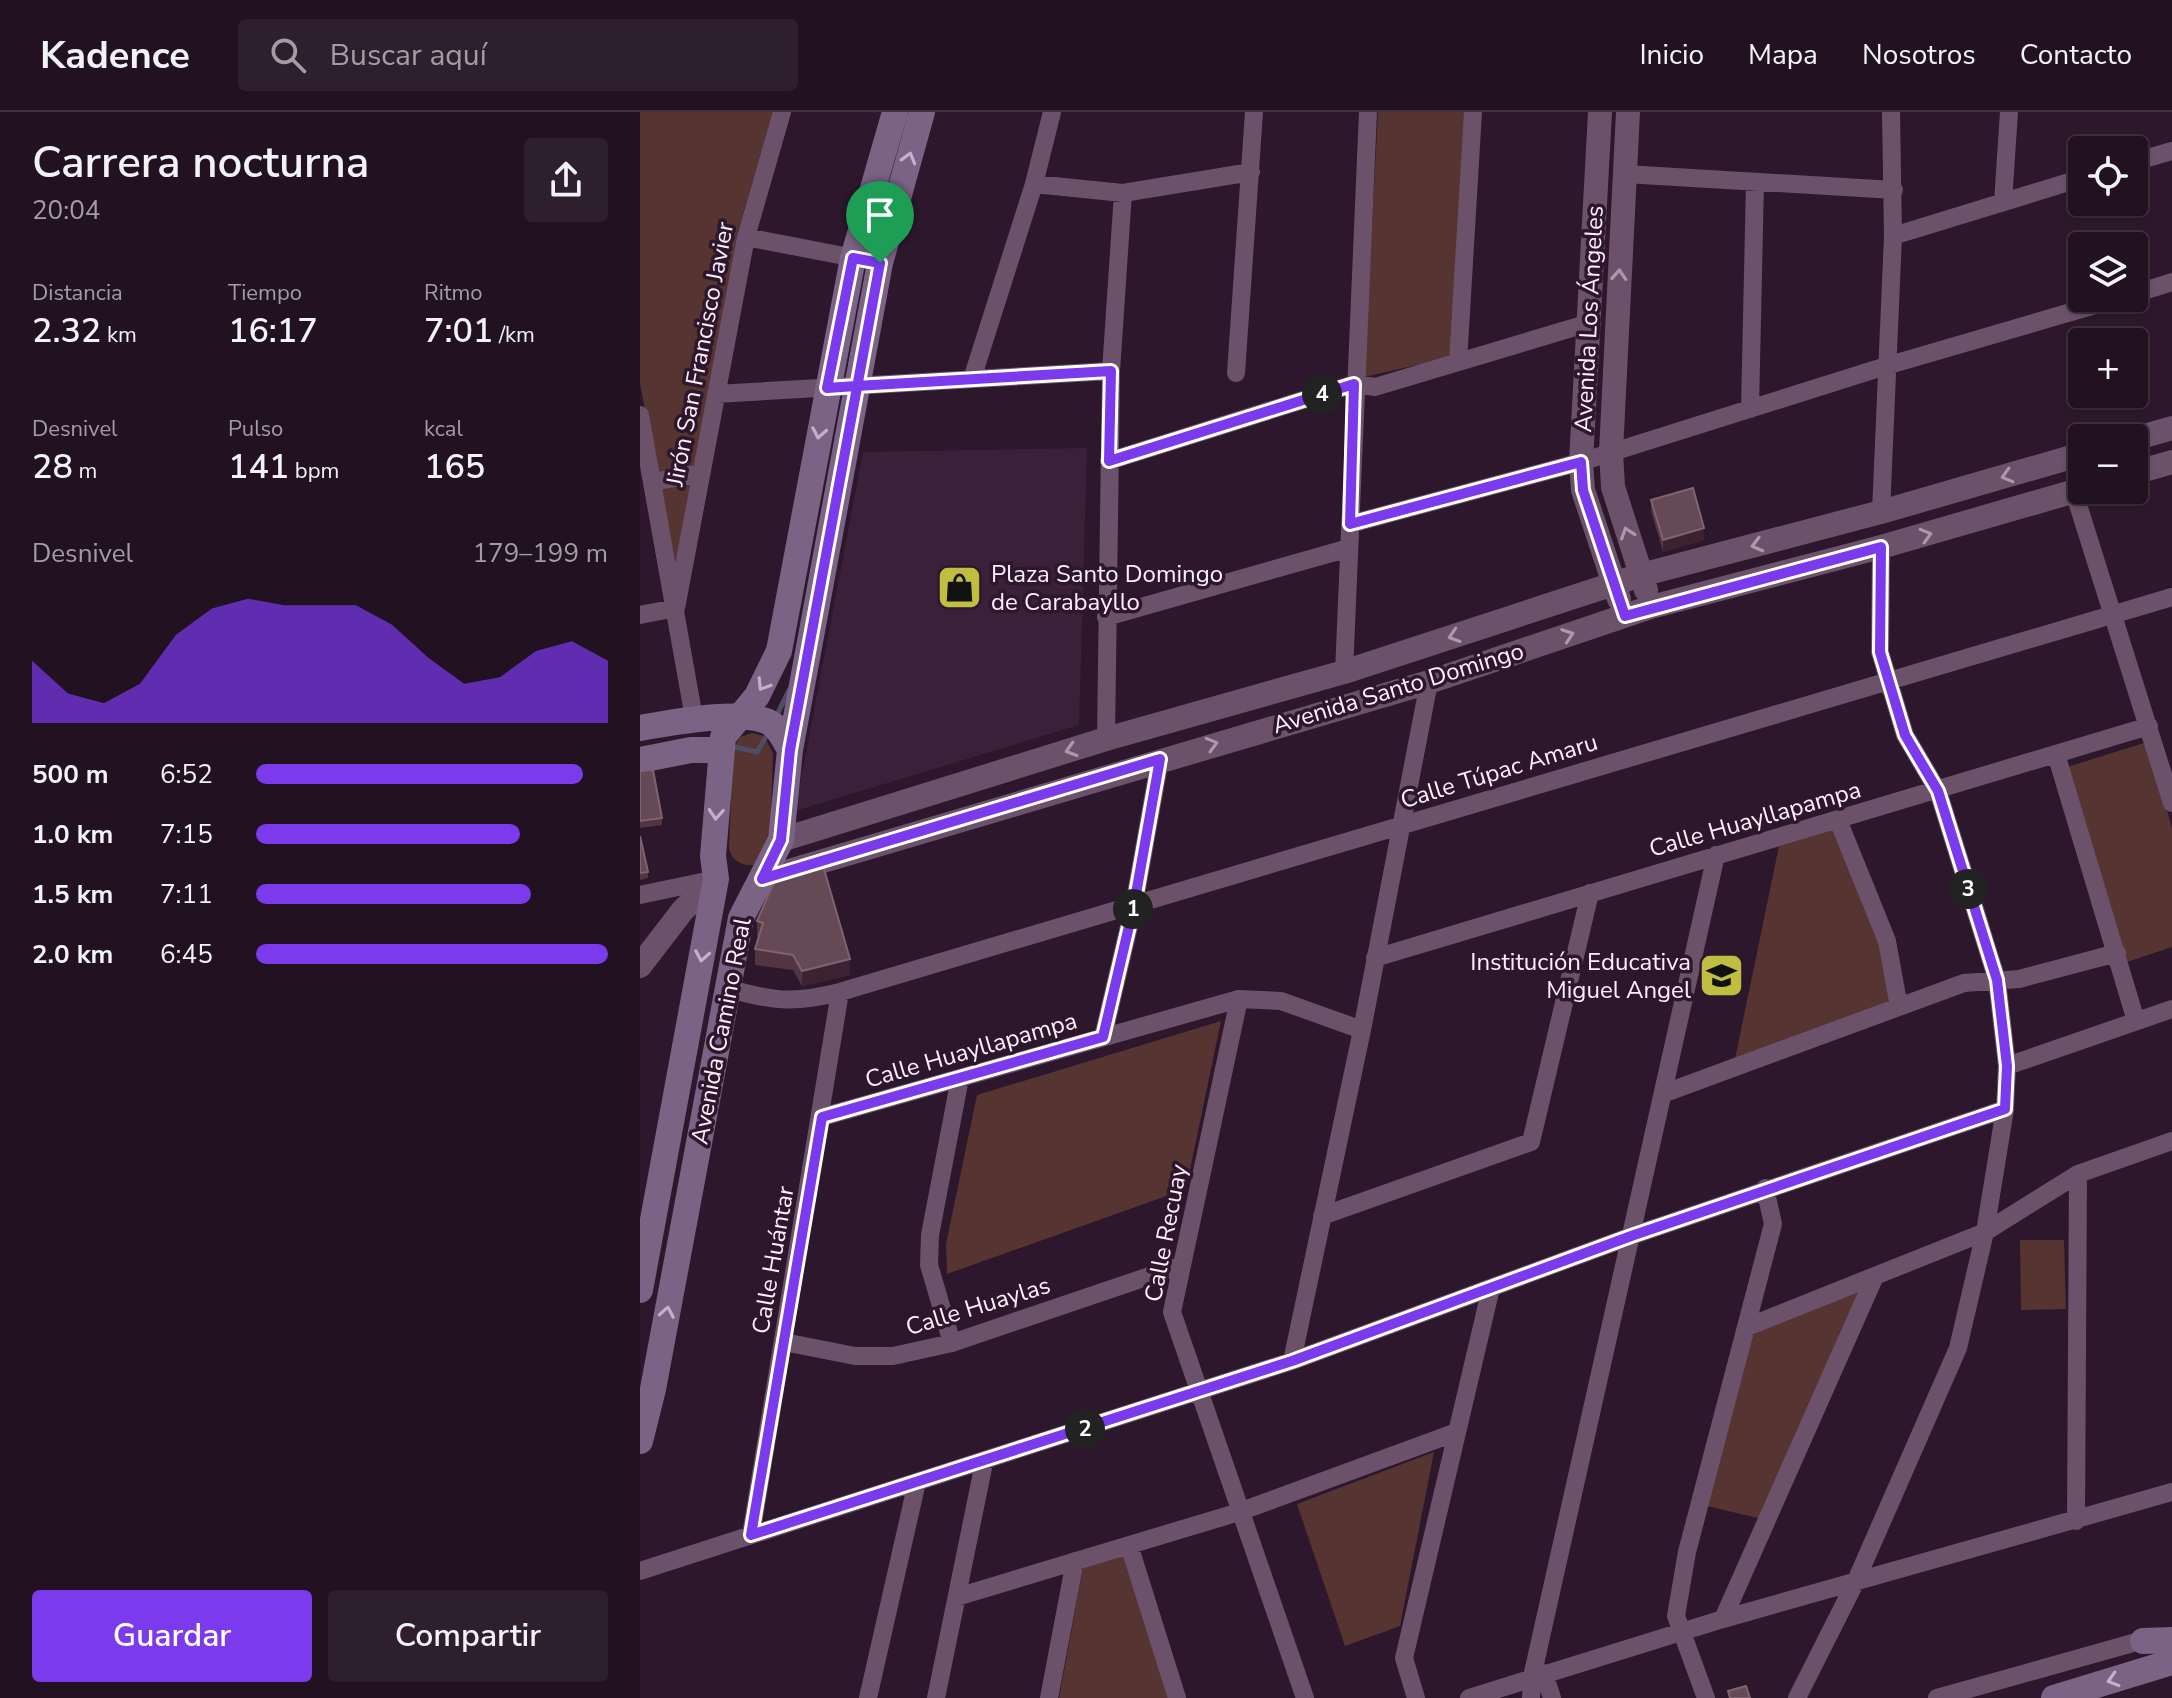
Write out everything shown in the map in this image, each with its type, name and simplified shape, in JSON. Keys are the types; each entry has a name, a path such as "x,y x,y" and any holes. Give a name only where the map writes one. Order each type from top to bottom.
{"main road":[{"name":"Avenida Camino Real","path":"640,1290 648,1199 716,879 713,856 723,737 735,718 757,696 779,651 853,258 895,112"},
{"name":"Avenida Camino Real","path":"640,1441 653,1389 741,918 781,840 790,750 856,386 880,263 922,112"},
{"path":"640,728 694,718 758,718 772,725 790,750"},
{"path":"640,760 691,750 721,750"},
{"name":"Avenida Santo Domingo","path":"716,879 735,885 762,879"},
{"path":"2143,1641 2172,1640"},
{"path":"2054,1698 2172,1662"}],"street":[{"name":"Jirón San Francisco Javier","path":"676,608 746,237 782,112"},
{"path":"972,379 1034,184 1052,112"},
{"path":"1236,373 1254,112"},
{"path":"1344,672 1368,112"},
{"path":"1458,362 1473,112"},
{"name":"Avenida Los Ángeles","path":"1600,112 1581,462 1583,490 1625,616"},
{"name":"Avenida Los Ángeles","path":"1628,112 1611,452 1613,487 1651,607"},
{"path":"1881,512 1893,236 1891,112"},
{"path":"2003,202 2009,112"},
{"path":"2148,158 2172,151"},
{"path":"1034,184 1123,193 1251,172"},
{"path":"1625,174 1894,190"},
{"path":"1750,409 1755,182"},
{"path":"1893,236 2068,182"},
{"path":"1106,739 1111,371 1123,193"},
{"path":"746,237 880,263"},
{"path":"2148,290 2172,282"},
{"path":"1350,524 1581,462 1886,366 2071,312"},
{"path":"1109,461 1354,384 1375,387 1589,323"},
{"path":"716,394 1111,371"},
{"path":"640,415 694,718"},
{"path":"2148,435 2172,428"},
{"name":"Avenida Santo Domingo","path":"781,840 1106,739 1344,672 1641,575 1881,512 2068,458"},
{"path":"2148,469 2172,462"},
{"path":"653,482 701,473"},
{"name":"Avenida Santo Domingo","path":"762,879 1429,682 1651,607 1881,547 2068,493"},
{"path":"2082,504 2172,803"},
{"path":"1797,1698 1855,1583 1958,1348 1985,1232 2005,1109 2007,1066 1997,980 1938,791 1905,735 1880,652 1881,547"},
{"path":"1106,617 1349,548"},
{"name":"Calle Túpac Amaru","path":"726,988 766,999 803,1002 840,992 2172,597"},
{"path":"640,615 676,608"},
{"path":"1292,1361 1362,1030 1429,682"},
{"name":"Calle Huayllapampa","path":"1375,958 2149,726"},
{"path":"2056,754 2136,1021"},
{"path":"1103,1037 1134,905 1160,759"},
{"path":"1838,820 1887,941 1899,1007"},
{"path":"1531,1698 1716,855"},
{"path":"640,895 716,879"},
{"path":"640,966 683,910 716,879"},
{"path":"1322,1216 1531,1142 1590,893"},
{"path":"1665,1093 1964,983 2019,979 2117,953"},
{"name":"Calle Huántar","path":"751,1535 822,1117 840,992"},
{"name":"Calle Huayllapampa","path":"822,1117 1239,999 1281,1001 1362,1030"},
{"name":"Calle Recuay","path":"1239,999 1172,1312 1197,1392 1305,1698"},
{"path":"2007,1066 2172,1009"},
{"path":"952,1343 929,1265 930,1235 960,1078"},
{"path":"640,1571 984,1463 1292,1361 1765,1188 2005,1109"},
{"path":"1747,1327 1985,1232 2078,1174 2172,1141"},
{"path":"2076,1521 2078,1174"},
{"path":"1706,1698 1676,1616 1687,1552 1773,1224 1765,1188"},
{"name":"Calle Huaylas","path":"784,1342 855,1356 893,1356 952,1343 1182,1265"},
{"path":"1723,1619 1875,1276"},
{"path":"1416,1698 1404,1658 1454,1433 1491,1288"},
{"path":"957,1597 1239,1512 1454,1433"},
{"path":"936,1698 984,1463"},
{"path":"868,1698 917,1482"},
{"path":"1469,1698 1723,1619 2172,1492"},
{"path":"1129,1545 1177,1698"},
{"path":"1049,1698 1075,1561"},
{"path":"1937,1698 2172,1631"},
{"path":"1538,1675 1552,1698"}],"shaded area":[{"path":"640,112 773,112 738,231 677,569 640,384"},
{"path":"1378,112 1466,112 1452,357 1364,377"},
{"name":"Plaza Santo Domingo de Carabayllo","path":"1087,448 1079,725 795,811 863,452"},
{"path":"752,733 764,736 773,753 770,845 754,865 749,865 735,859 729,848 733,749 740,737"},
{"path":"2147,742 2172,828 2172,947 2127,962 2064,768"},
{"path":"1833,829 1880,944 1892,1001 1735,1059 1779,846"},
{"path":"1221,1021 1186,1189 947,1274 946,1244 977,1095"},
{"path":"2020,1240 2064,1240 2066,1309 2021,1310"},
{"path":"1863,1288 1762,1519 1703,1505 1752,1333"},
{"path":"1434,1452 1400,1626 1345,1646 1297,1504"},
{"path":"1124,1554 1168,1698 1059,1698 1083,1568"}],"building":[{"path":"1693,488 1704,528 1663,540 1651,500"},
{"path":"653,770 662,818 640,821 640,771"},
{"path":"640,836 648,872 640,873"},
{"path":"822,862 850,959 802,971 793,955 755,949 763,923 757,921 777,875"},
{"path":"1746,1686 1750,1698 1730,1698 1728,1691"}],"waterway":[{"path":"776,717 789,690"},
{"path":"730,746 757,752 768,733"}],"place":[{"name":"Plaza Santo Domingo de Carabayllo","path":"960,588"},
{"name":"Institución Educativa Miguel Angel","path":"1722,976"}],"route":[{"path":"880,263 853,258 827,388 856,386 1111,371 1109,461 1354,384 1350,524 1581,462 1583,490 1625,616 1881,547 1880,652 1905,735 1938,791 1997,980 2007,1066 2005,1109 1765,1188 1292,1361 984,1463 751,1535 822,1117 1103,1037 1134,905 1158,779 1160,759 762,879 778,852 781,840 790,750 806,673 856,386 880,263"}]}
